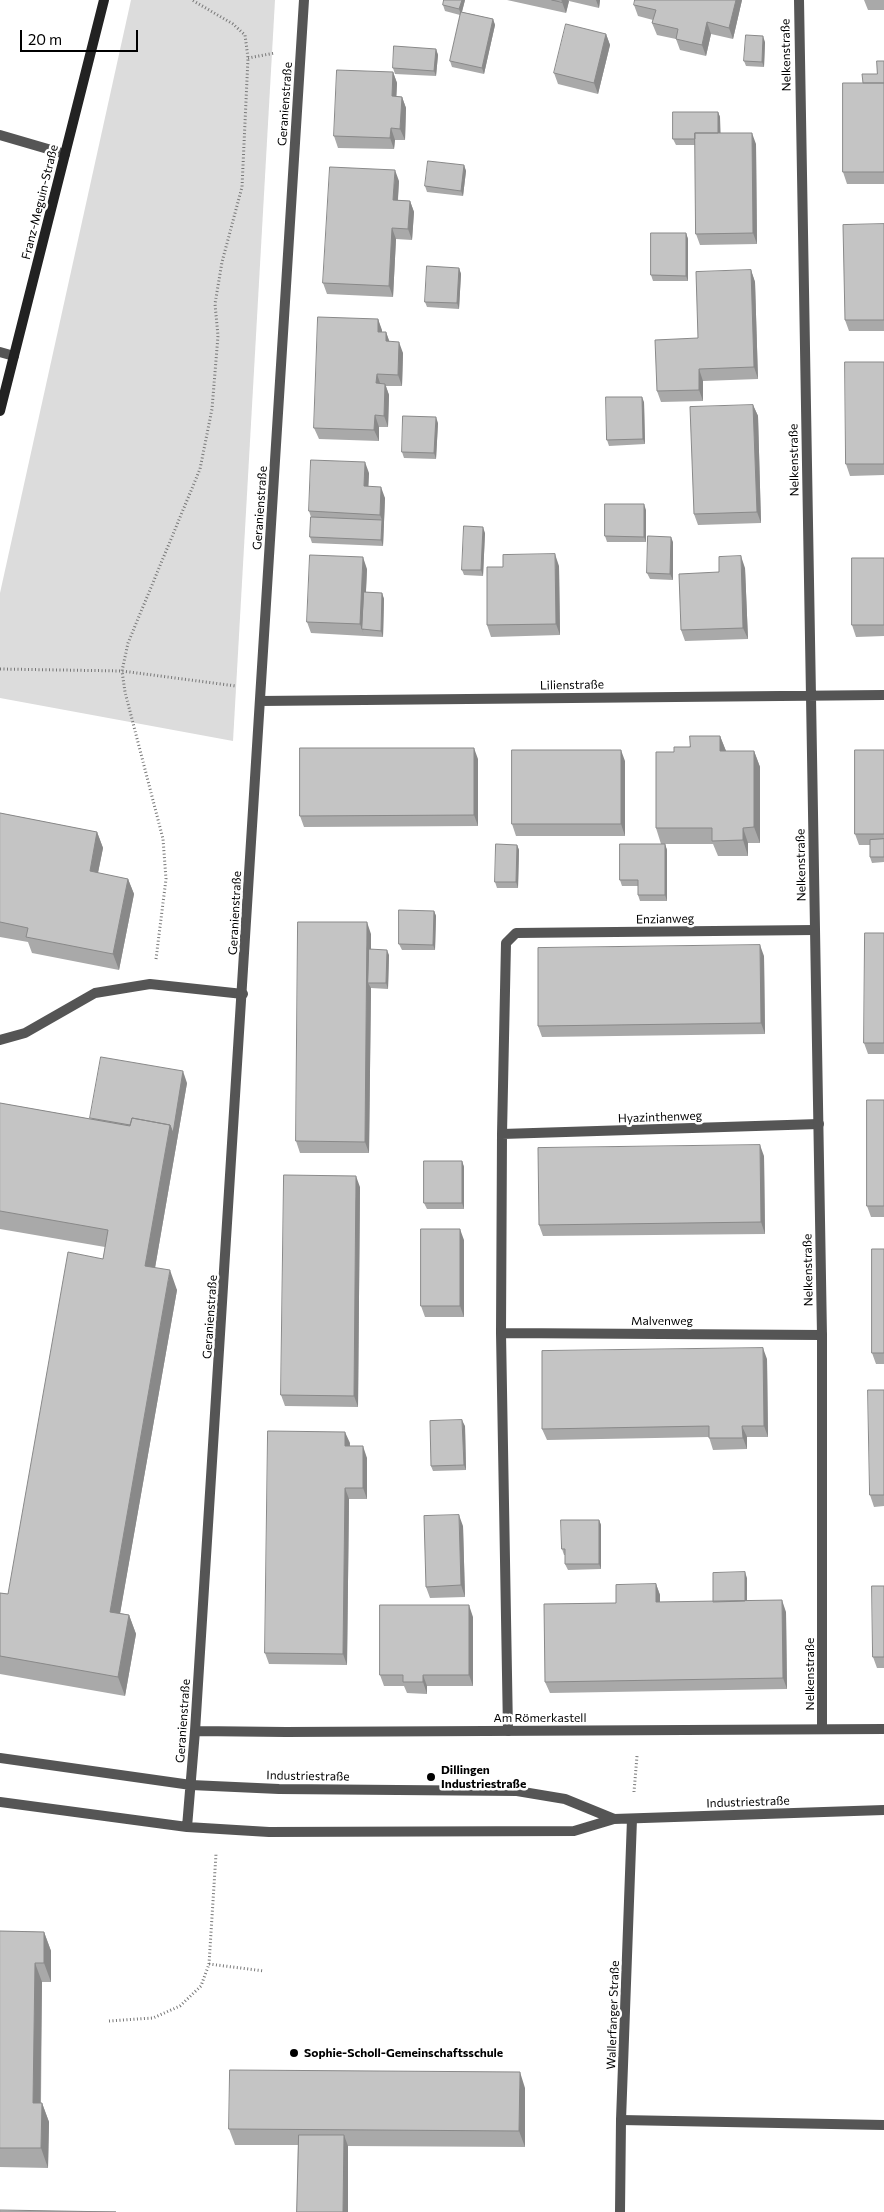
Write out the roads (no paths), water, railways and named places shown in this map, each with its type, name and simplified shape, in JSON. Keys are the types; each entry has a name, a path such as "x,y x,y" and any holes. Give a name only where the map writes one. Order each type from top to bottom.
{"street":[{"name":"Franz-Meguin-Straße","path":"0,411 104,0"},
{"name":"Geranienstraße","path":"187,1827 196,1731 304,0"},
{"name":"Nelkenstraße","path":"800,0 798,14 822,1335 822,1729"},
{"path":"0,135 65,154"},
{"path":"0,352 14,356"},
{"name":"Lilienstraße","path":"260,701 810,695 884,696"},
{"name":"Enzianweg","path":"502,1134 506,944 516,933 814,930"},
{"path":"0,1040 25,1033 95,993 150,984 243,994"},
{"name":"Hyazinthenweg","path":"502,1134 819,1124"},
{"path":"502,1134 501,1333 508,1731"},
{"name":"Malvenweg","path":"501,1333 822,1335"},
{"name":"Am Römerkastell","path":"196,1731 884,1729"},
{"name":"Industriestraße","path":"0,1758 191,1785 279,1789 517,1792 565,1799 614,1819"},
{"name":"Industriestraße","path":"0,1802 187,1827 269,1832 574,1832 614,1819 884,1810"},
{"name":"Wallerfanger Straße","path":"620,2212 620,2120 632,1819"},
{"path":"620,2120 884,2125"}],"place":[{"name":"Dillingen Industriestraße","path":"431,1777"},
{"name":"Sophie-Scholl-Gemeinschaftsschule","path":"294,2053"}]}
